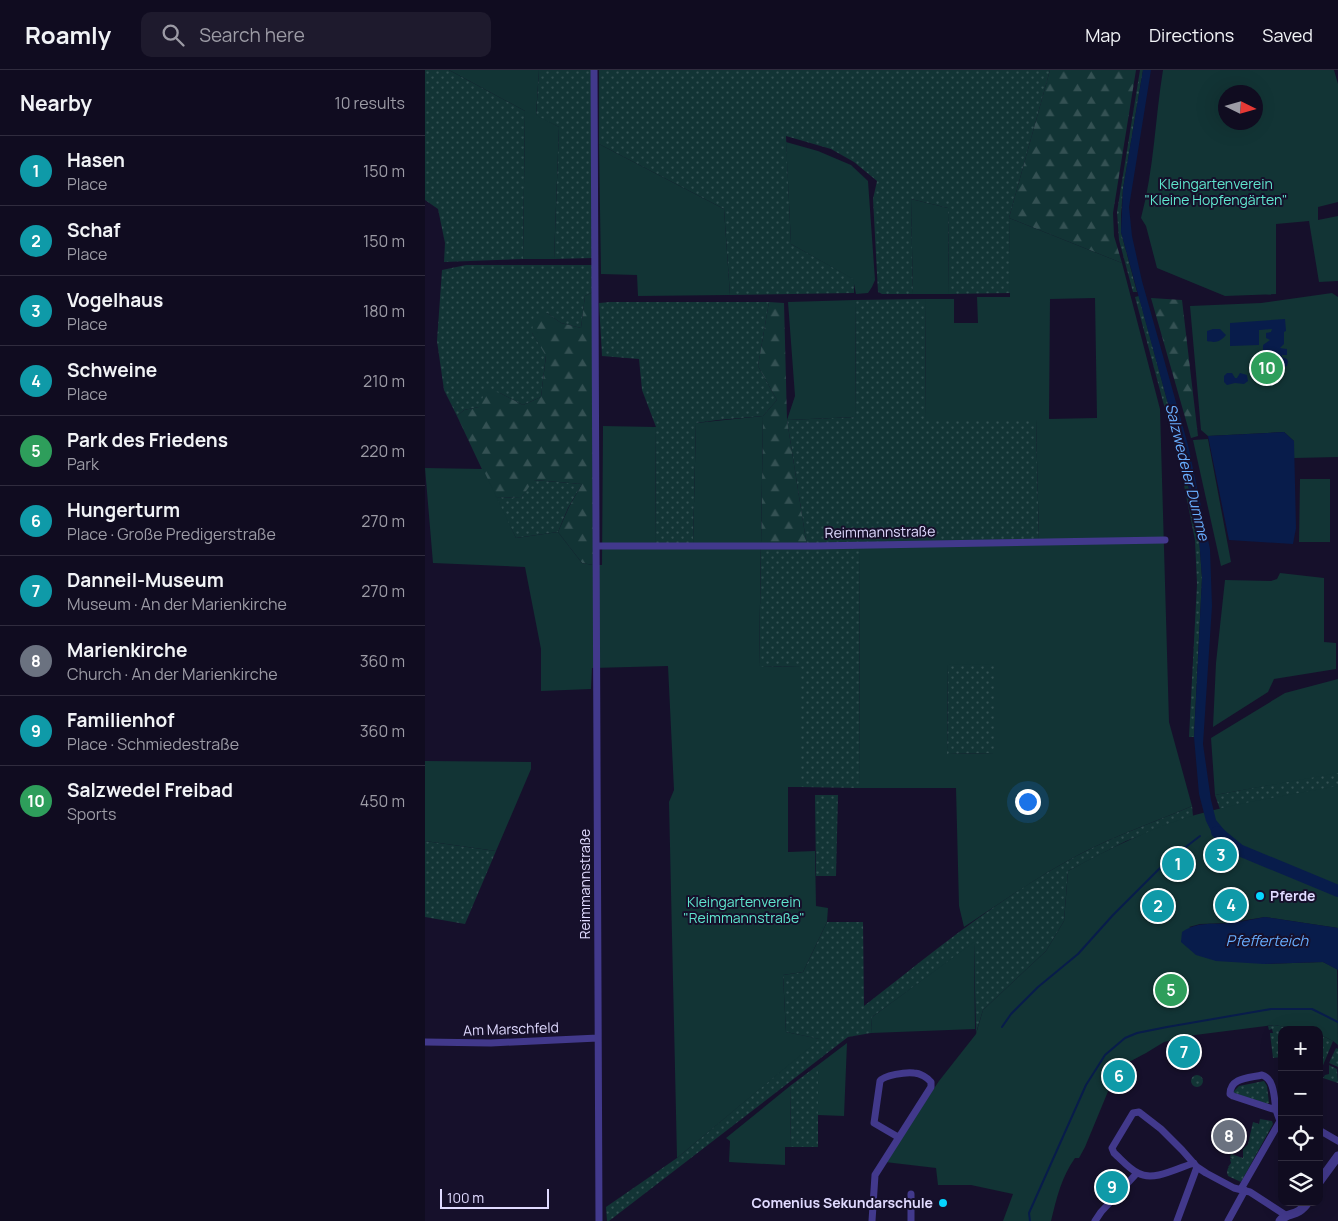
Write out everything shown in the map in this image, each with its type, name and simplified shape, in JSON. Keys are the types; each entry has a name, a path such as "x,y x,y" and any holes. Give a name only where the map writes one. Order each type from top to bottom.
{"street":[{"name":"Reimmannstraße","path":"595,70 599,1221"},
{"name":"Reimmannstraße","path":"596,546 815,546 1165,540"},
{"name":"Am Marschfeld","path":"425,1042 491,1043 598,1038"},
{"path":"872,1221 875,1175 931,1087 930,1079 915,1072 884,1077 879,1081 874,1122 898,1137"},
{"path":"1276,1110 1233,1096 1230,1094 1230,1088 1238,1080 1262,1075 1266,1076 1271,1081 1279,1116"},
{"path":"1196,1165 1172,1170 1163,1175 1151,1176 1137,1173 1114,1153 1112,1148 1133,1113 1139,1112 1161,1129 1196,1165 1226,1184 1243,1190 1283,1218 1300,1212 1305,1206"},
{"path":"1228,1221 1278,1126"},
{"path":"1323,1132 1338,1141"},
{"path":"1323,1177 1338,1156"},
{"path":"1177,1221 1196,1165"},
{"path":"1095,1221 1137,1173"},
{"path":"911,1194 911,1221"}],"green space":[{"path":"425,70 449,70 525,111 523,259 444,262 445,243 438,209 425,200"},
{"path":"449,70 539,70 536,115 559,127 554,259 523,259 525,111"},
{"path":"539,70 591,70 593,258 554,259 559,127 536,116"},
{"path":"599,70 1050,70 1009,218 1011,293 949,294 948,208 911,199 913,294 882,294 878,292 873,199 877,181 854,162 831,149 786,136 791,244 854,279 854,293 730,295 724,209 599,144"},
{"path":"1050,70 1136,70 1113,213 1114,236 1122,263 1009,218"},
{"path":"1140,70 1143,70 1123,189 1121,215 1121,232 1137,292 1133,292 1119,240 1117,212"},
{"name":"Kleingartenverein \"Kleine Hopfengärten\"","path":"1163,70 1334,70 1338,84 1338,202 1318,207 1318,220 1338,216 1338,281 1319,282 1309,221 1276,224 1276,294 1225,296 1157,268 1146,226 1141,218 1152,163"},
{"path":"786,142 818,151 851,165 868,181 875,280 868,293 856,294 853,279 791,244"},
{"path":"599,144 724,209 730,295 638,296 637,275 601,274"},
{"path":"911,199 948,208 949,294 913,294"},
{"path":"1009,218 1122,263 1160,409 1169,722 1192,806 1080,854 964,927 959,906 956,788 859,788 860,543 1039,542 1036,420 925,420 926,299 954,299 954,323 978,323 977,297 1010,297","holes":["1095,298 1097,418 1049,419 1050,299","948,664 995,665 995,753 947,754"]},
{"path":"466,265 592,265 593,292 585,296 581,328 561,323 547,313 532,333 546,355 541,397 523,405 500,393 479,407 464,410 457,416 444,390 437,341 442,270"},
{"path":"593,292 593,565 582,563 558,532 582,484 534,480 521,498 495,497 457,416 464,410 479,407 486,389 500,393 523,405 541,397 546,356 532,333 534,315 547,313 561,323 581,328 585,296"},
{"path":"1332,293 1338,297 1338,457 1294,458 1294,441 1284,432 1208,436 1201,430 1190,306 1261,303"},
{"path":"1139,296 1173,422 1199,537 1202,578 1194,737 1189,737 1197,584 1195,540 1180,465 1135,297"},
{"path":"1151,298 1182,300 1198,436 1191,438"},
{"path":"926,299 925,420 1036,420 1039,542 860,544 859,788 800,787 800,666 759,667 761,547 807,547 787,420 856,417 855,300"},
{"path":"855,300 856,417 787,420 795,396 788,302"},
{"path":"769,302 758,366 777,400 763,416 696,423 693,544 655,545 656,427 642,390 639,359 602,356 599,303"},
{"path":"769,302 784,303 787,420 807,547 761,547 763,416 777,400 758,366"},
{"name":"Kleingartenverein \"Reimmannstraße\"","path":"763,416 759,667 800,666 800,787 788,787 788,852 815,851 816,906 828,908 827,922 803,972 783,975 786,1032 820,1039 677,1158 669,802 674,790 668,666 592,668 591,689 541,691 541,649 525,567 433,563 425,468 483,469 516,538 558,532 582,563 602,565 603,426 656,427 655,544 693,544 696,423"},
{"path":"1208,439 1231,562 1221,566 1193,440"},
{"path":"1300,479 1330,479 1330,542 1299,542"},
{"path":"533,480 582,484 568,508 558,532 516,538 495,497 521,498"},
{"path":"1280,573 1324,578 1324,642 1336,643 1336,669 1274,679 1268,692 1213,727 1216,663 1225,580 1271,581 1277,579"},
{"path":"948,663 995,664 995,753 947,754"},
{"path":"1338,679 1338,773 1215,795 1211,738 1285,693"},
{"path":"425,761 531,762 531,769 496,851 425,841"},
{"path":"1338,772 1338,791 1221,812 1215,795"},
{"path":"1338,786 1338,928 1265,917 1228,923 1200,924 1189,927 1264,964 1323,962 1337,969 1338,1045 1323,1036 1323,1026 1274,1025 1195,1035 1164,1042 1129,1062 1114,1077 1085,1147 1079,1158 1075,1158 1066,1173 1051,1221 1003,1221 1013,1194 971,1185 938,1185 936,1168 885,1162 939,1081 976,1034 983,1010 1046,951 1064,921 1068,871 1130,840 1178,820 1230,806"},
{"path":"815,795 838,795 836,876 816,876"},
{"path":"1192,806 1193,816 1126,841 1068,871 1064,921 1046,951 983,1010 976,1033 974,943 872,1017 871,1033 848,1037 607,1221 606,1207 677,1158 819,1039 786,1032 783,975 803,972 827,922 863,922 864,1006 969,925 1023,887 1080,854 1107,841"},
{"path":"425,841 496,851 465,924 425,917"},
{"path":"974,942 975,1029 871,1033 872,1017"},
{"path":"1274,1025 1280,1026 1278,1026 1278,1057 1273,1058 1270,1033 1273,1033 1272,1029 1269,1030 1268,1026"},
{"path":"1323,1036 1333,1041 1323,1065"},
{"path":"847,1043 844,1116 818,1115 818,1065"},
{"path":"1336,1048 1338,1049 1338,1067 1329,1063"},
{"path":"818,1065 818,1147 791,1147 790,1086"},
{"path":"1329,1065 1337,1069 1338,1083 1323,1078 1329,1074"},
{"path":"1195,1075 1199,1075 1203,1081 1199,1087 1195,1087 1191,1083 1191,1079"},
{"path":"1264,1081 1267,1086 1269,1103 1267,1104 1236,1097 1233,1092 1239,1086"},
{"path":"790,1086 791,1147 785,1147 785,1165 729,1162 730,1141 726,1138"},
{"path":"1260,1119 1272,1121 1273,1124 1241,1182 1228,1176 1228,1167 1231,1163 1230,1159 1232,1159 1230,1158 1231,1154 1243,1158 1243,1149 1248,1144 1253,1122 1259,1124"}],"water":[{"name":"Salzwedeler Dumme","path":"1143,70 1151,70 1129,207 1132,236 1142,281 1188,445 1210,549 1212,606 1203,744 1211,800 1216,820 1230,837 1229,846 1211,831 1206,821 1199,794 1194,737 1202,578 1199,537 1173,422 1121,232 1123,189"},
{"path":"1285,319 1284,344 1280,348 1287,349 1287,355 1282,355 1282,357 1287,359 1287,366 1266,367 1264,365 1264,359 1270,356 1263,351 1263,345 1270,340 1266,338 1266,333 1271,332 1272,329 1259,330 1259,345 1230,346 1230,323"},
{"path":"1220,329 1226,335 1218,341 1207,341 1207,331"},
{"path":"1227,373 1232,373 1235,378 1240,373 1247,375 1248,381 1244,384 1235,383 1227,385 1224,382 1224,376"},
{"path":"1284,432 1294,441 1296,528 1293,544 1229,540 1208,436"},
{"name":"Pfefferteich","path":"1265,917 1338,928 1338,970 1323,962 1264,964 1216,961 1196,955 1181,942 1182,932 1194,926 1234,923"}],"waterway":[{"name":"Salzwedeler Dumme","path":"1217,832 1239,850 1338,891"},
{"path":"1002,1027 1011,1014 1038,987 1078,954 1113,915 1165,863 1200,836"},
{"path":"1030,1221 1029,1213 1086,1085 1105,1055 1125,1038 1137,1033 1167,1027 1271,1009 1312,1009 1338,1022"}],"place":[{"name":"Salzwedel Freibad","path":"1267,368"},
{"name":"Vogelhaus","path":"1221,855"},
{"name":"Hasen","path":"1178,864"},
{"name":"Pferde","path":"1260,896"},
{"name":"Schweine","path":"1231,905"},
{"name":"Schaf","path":"1158,906"},
{"name":"Park des Friedens","path":"1171,990"},
{"name":"Danneil-Museum","path":"1184,1052"},
{"name":"Hungerturm","path":"1119,1076"},
{"name":"Marienkirche","path":"1229,1136"},
{"name":"Familienhof","path":"1112,1187"},
{"name":"Comenius Sekundarschule","path":"943,1203"}]}
